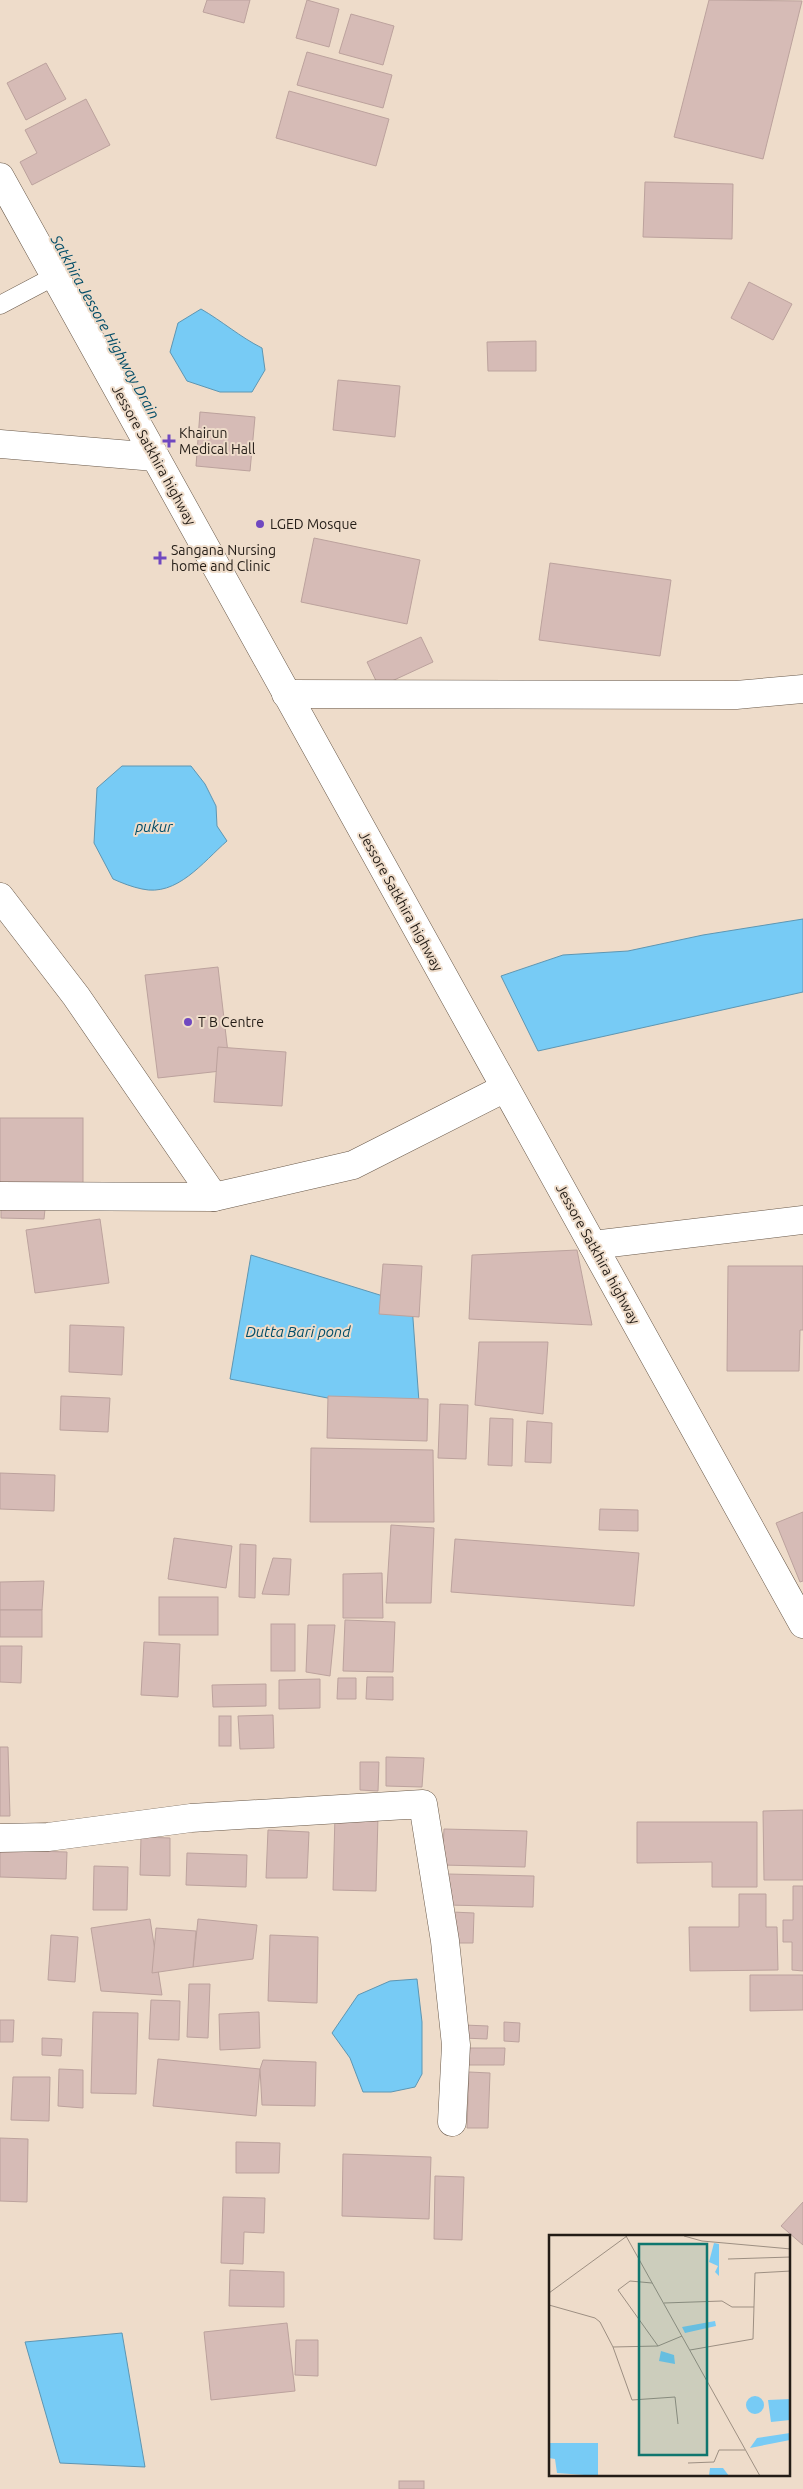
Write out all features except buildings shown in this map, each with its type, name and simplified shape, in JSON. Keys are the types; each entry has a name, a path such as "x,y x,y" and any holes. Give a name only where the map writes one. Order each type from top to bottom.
{"main road":[{"name":"Jessore Satkhira highway","path":"0,177 803,1624"},
{"path":"0,444 155,457"},
{"path":"286,694 736,695 803,689"},
{"path":"0,897 76,996 214,1198"},
{"path":"0,1196 214,1198 353,1165 506,1088"},
{"path":"593,1245 803,1220"},
{"path":"0,1838 48,1837 191,1818 423,1804 445,1941 456,2045 452,2122"}],"lane":[{"path":"0,305 55,276"}],"water":[{"path":"201,309 262,348 265,370 252,392 220,392 187,381 170,352 178,323"},
{"name":"pukur","path":"122,766 191,766 205,784 216,806 217,826 227,841 189,876 167,888 155,890 142,889 113,879 94,843 97,788"},
{"path":"803,919 803,992 538,1051 501,976 563,955 628,951 703,935"},
{"name":"Dutta Bari pond","path":"251,1255 412,1305 420,1416 230,1379"},
{"path":"417,1979 422,2022 422,2074 415,2087 391,2092 363,2092 350,2058 332,2033 358,1995 390,1981"},
{"path":"122,2333 145,2467 60,2463 25,2342"}],"place":[{"name":"Khairun Medical Hall","path":"169,441"},
{"name":"LGED Mosque","path":"260,524"},
{"name":"Sangana Nursing home and Clinic","path":"160,558"},
{"name":"T B Centre","path":"188,1022"}],"water label":[{"name":"Satkhira Jessore Highway Drain","path":"105,327"}]}
